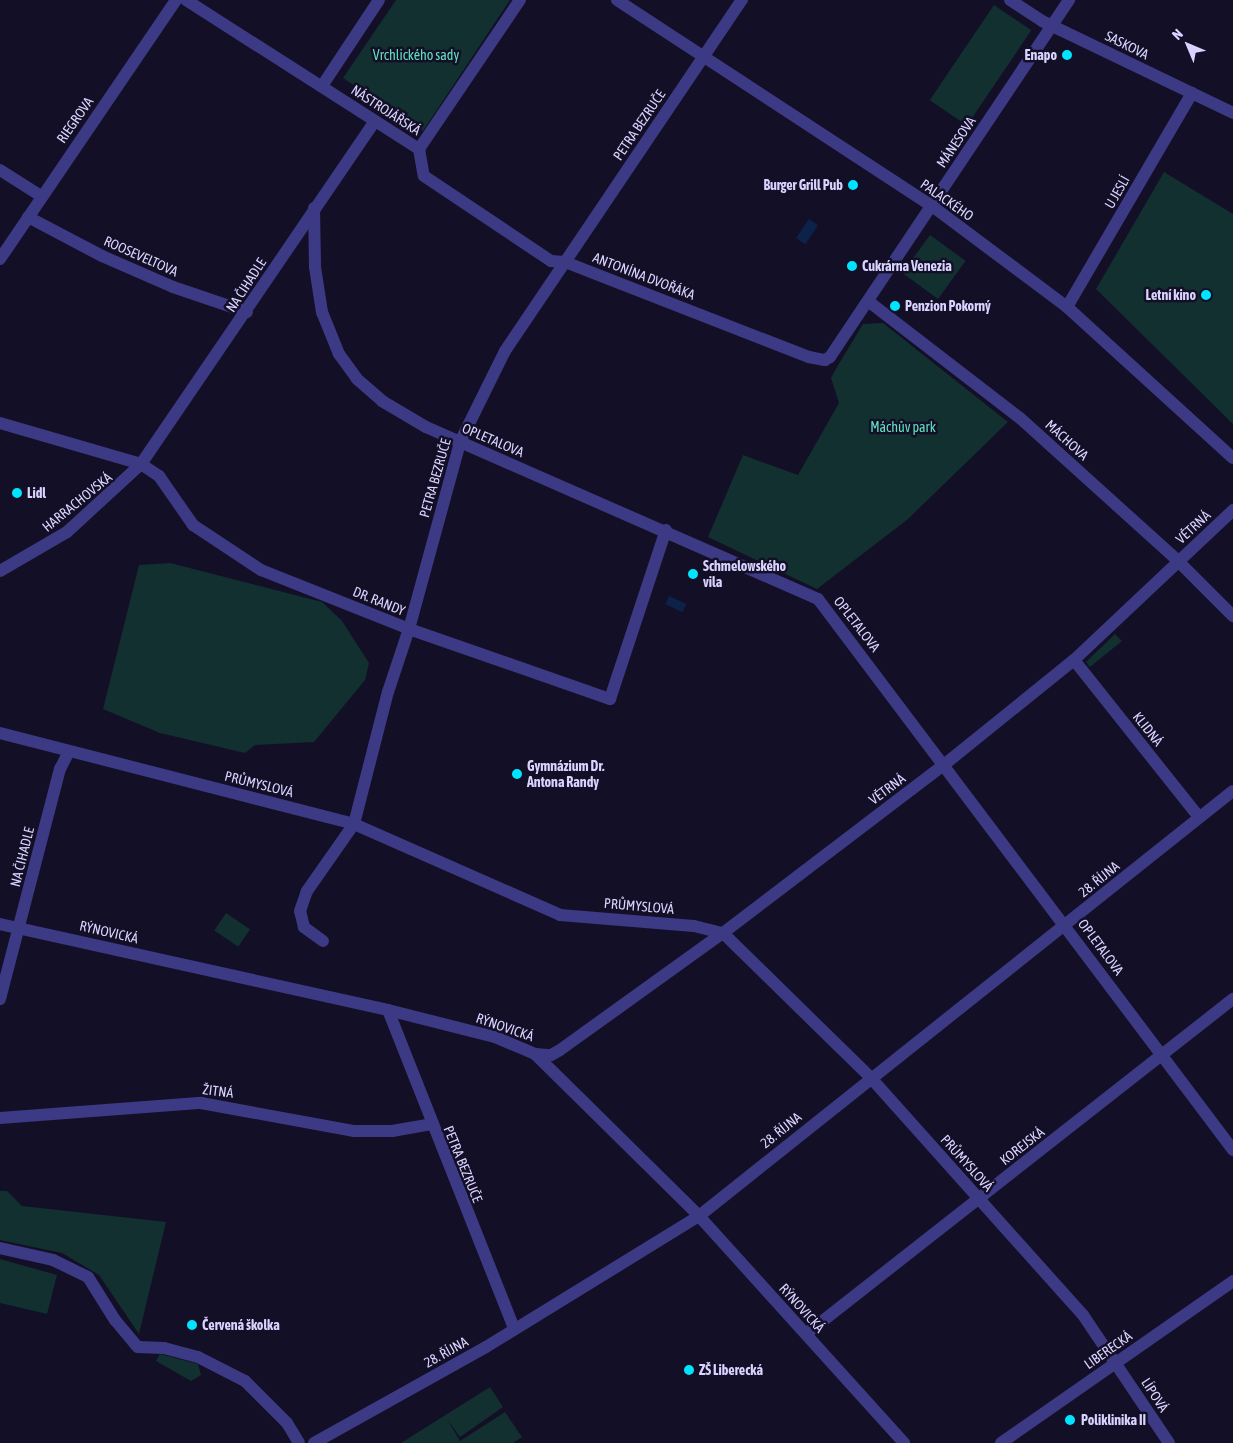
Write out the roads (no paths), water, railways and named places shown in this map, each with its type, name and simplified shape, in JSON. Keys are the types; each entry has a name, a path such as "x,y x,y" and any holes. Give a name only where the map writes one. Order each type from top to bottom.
{"street":[{"name":"RIEGROVA","path":"0,259 40,196 176,0"},
{"name":"NÁSTROJÁŘSKÁ","path":"186,0 419,148 520,0"},
{"path":"322,86 380,0"},
{"name":"PALACKÉHO","path":"617,0 704,55 932,206 1067,307 1233,458"},
{"name":"PETRA BEZRUČE","path":"323,941 304,927 300,911 307,891 354,824 388,692 409,629 460,442 505,351 742,0"},
{"name":"SASKOVA","path":"1010,0 1052,26 1233,113"},
{"name":"MÁNESOVA","path":"868,301 1069,0"},
{"name":"U JESLÍ","path":"1067,307 1192,93"},
{"name":"NA ČIHADLE","path":"142,464 374,121"},
{"name":"ANTONÍNA DVOŘÁKA","path":"419,148 424,176 551,261 566,262 820,360 830,357 868,301"},
{"path":"0,170 40,196"},
{"name":"OPLETALOVA","path":"314,208 316,267 322,312 339,354 357,379 382,401 426,427 666,530 818,599 945,764 1233,1150"},
{"name":"ROOSEVELTOVA","path":"28,217 146,276 246,312"},
{"name":"MÁCHOVA","path":"868,301 1020,418 1178,561 1233,616"},
{"name":"DR. RANDY","path":"0,423 142,464 159,476 193,524 230,551 261,570 409,629 610,699 666,530"},
{"name":"HARRACHOVSKÁ","path":"0,571 67,532 142,464"},
{"name":"VĚTRNÁ","path":"535,1054 551,1055 560,1050 722,933 945,764 1074,660 1233,510"},
{"name":"KLIDNÁ","path":"1074,660 1199,817"},
{"name":"PRŮMYSLOVÁ","path":"0,733 354,824 436,865 560,915 694,926 722,933 871,1078 1083,1315 1117,1363"},
{"name":"NA ČIHADLE","path":"0,999 60,769 69,751"},
{"name":"28. ŘÍJNA","path":"314,1443 514,1329 699,1216 1233,790"},
{"name":"RÝNOVICKÁ","path":"0,924 388,1010 495,1037 535,1054 699,1216 904,1443"},
{"name":"KOREJSKÁ","path":"806,1334 1233,999"},
{"name":"PETRA BEZRUČE","path":"388,1010 431,1124 514,1329"},
{"name":"ŽITNÁ","path":"0,1118 201,1103 354,1130 392,1132 431,1124"},
{"path":"0,1248 53,1260 88,1277 138,1347 164,1348 198,1357 248,1382 266,1398 287,1422 299,1443"},
{"name":"LIBERECKÁ","path":"1001,1443 1233,1281"},
{"name":"LÍPOVÁ","path":"1117,1363 1168,1443"},
{"path":"248,1382 250,1391 264,1408 287,1422"}],"water":[{"path":"809,219 818,225 805,244 796,238"},
{"path":"669,596 686,604 682,612 665,604"}],"place":[{"name":"Enapo","path":"1067,55"},
{"name":"Burger Grill Pub","path":"853,185"},
{"name":"Cukrárna Venezia","path":"852,266"},
{"name":"Letní kino","path":"1206,295"},
{"name":"Penzion Pokorný","path":"895,306"},
{"name":"Lidl","path":"17,493"},
{"name":"Schmelowského vila","path":"693,574"},
{"name":"Gymnázium Dr. Antona Randy","path":"517,774"},
{"name":"Červená školka","path":"192,1325"},
{"name":"ZŠ Liberecká","path":"689,1370"},
{"name":"Poliklinika II","path":"1070,1420"}],"park label":[{"name":"Vrchlického sady","path":"416,55"},
{"name":"Máchův park","path":"903,427"}]}
